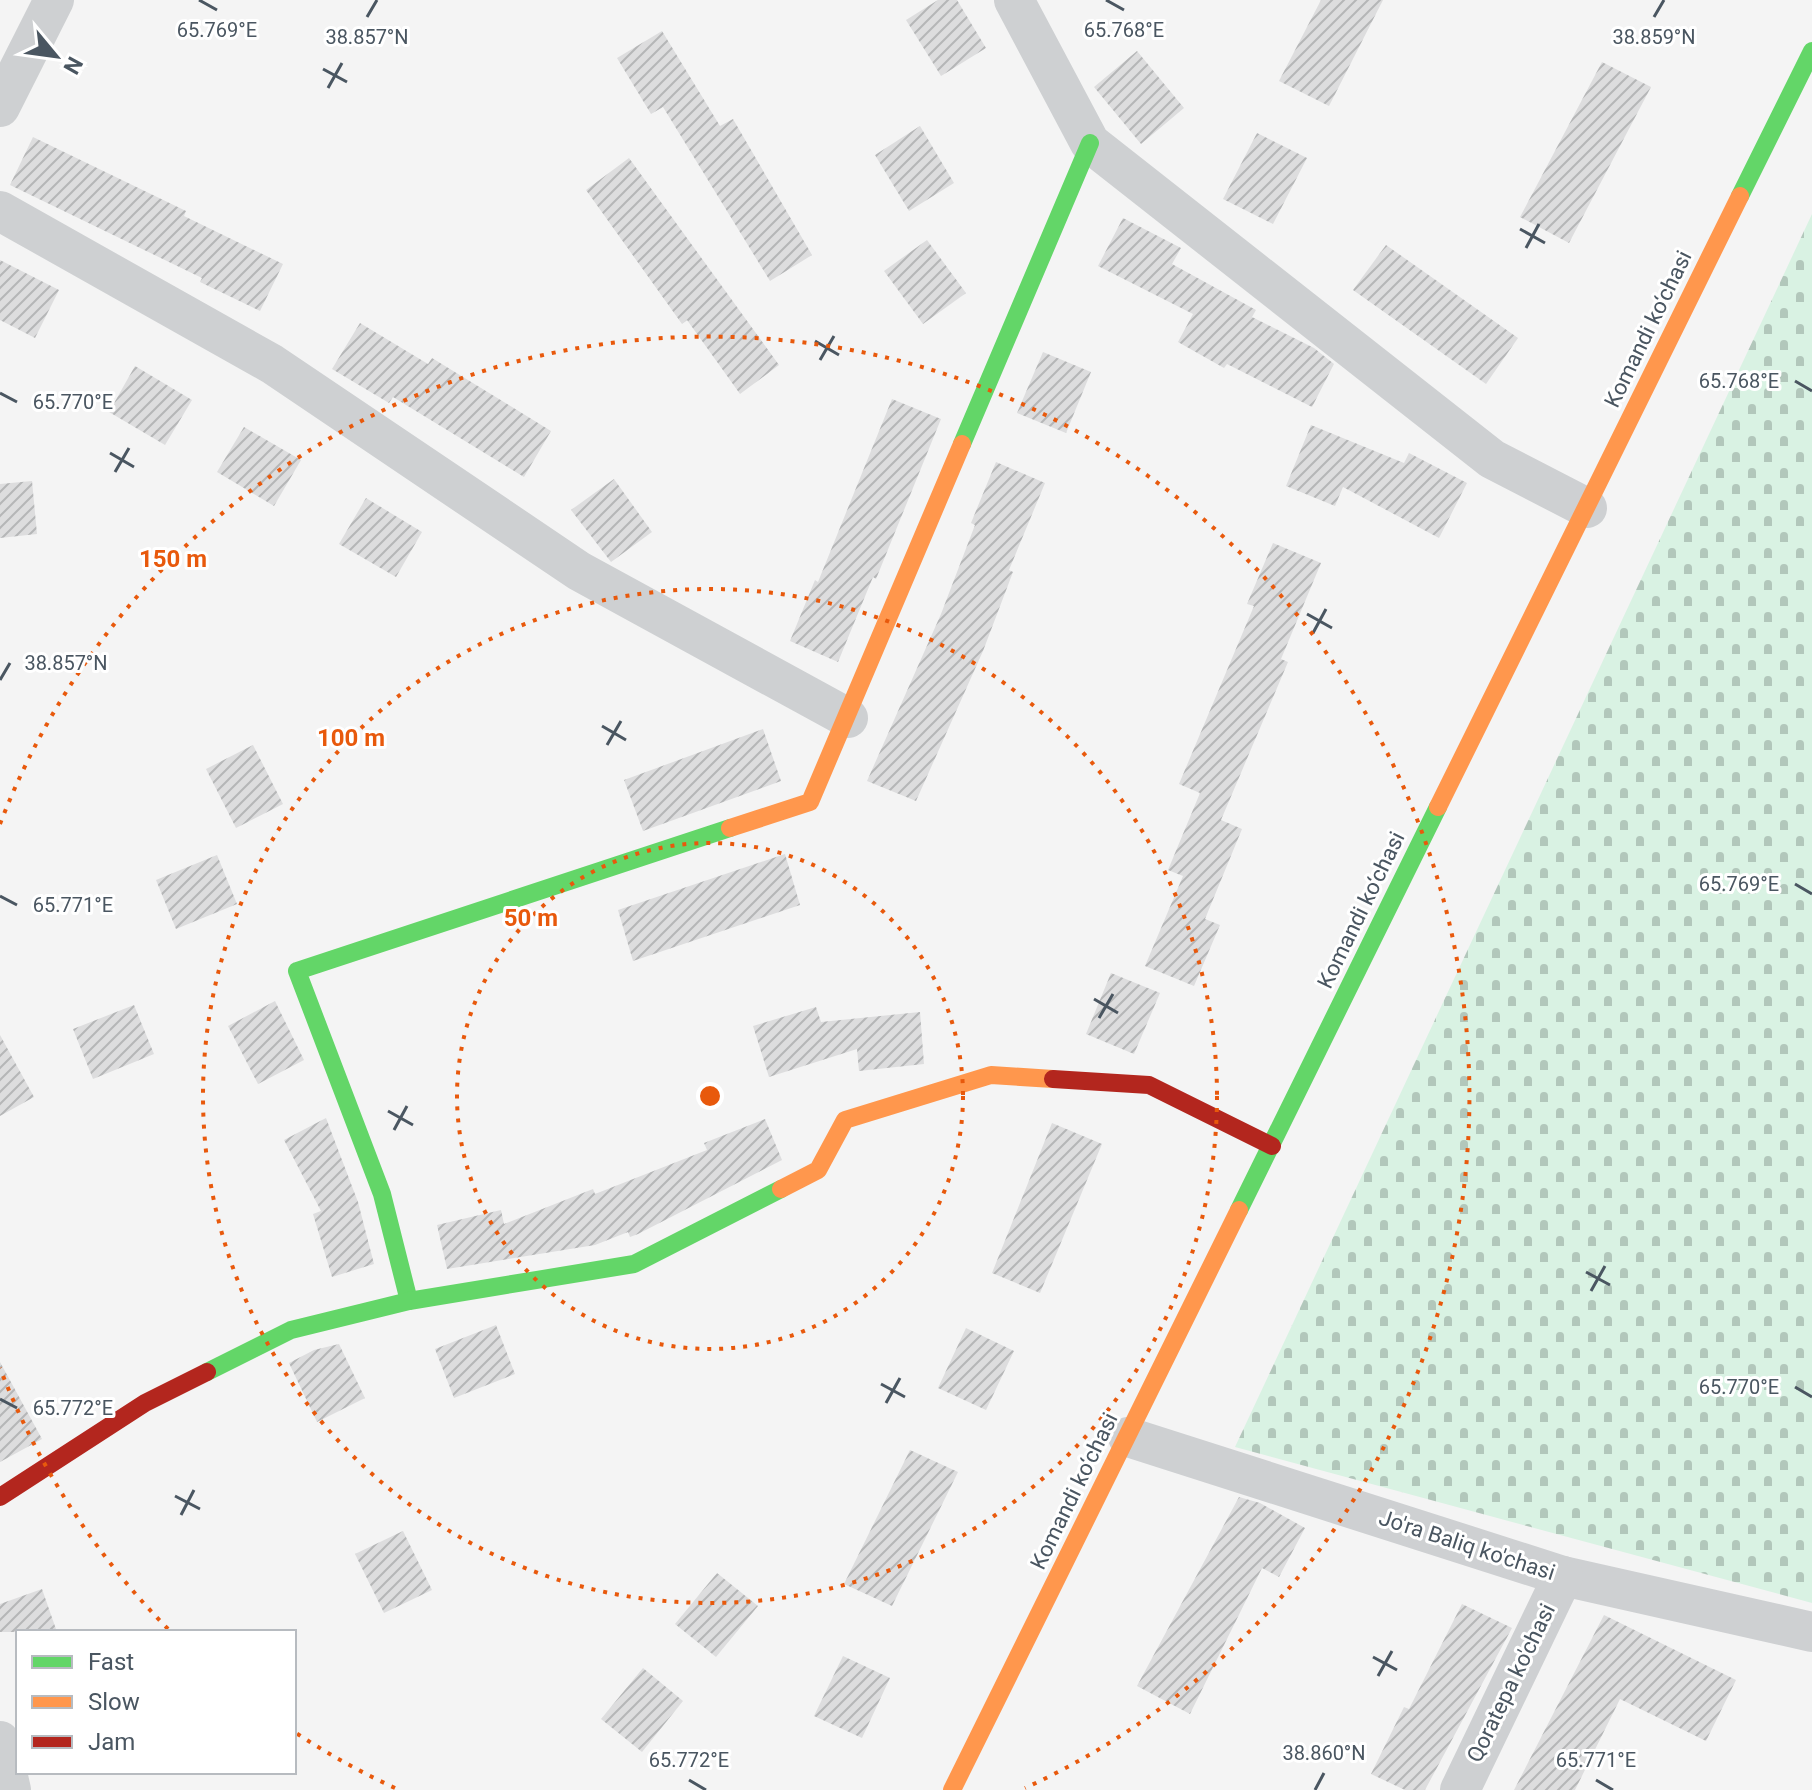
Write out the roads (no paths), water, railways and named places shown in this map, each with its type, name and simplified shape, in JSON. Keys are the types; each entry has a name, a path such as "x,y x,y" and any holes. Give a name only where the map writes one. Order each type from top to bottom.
{"street":[{"path":"0,107 54,0"},
{"path":"1014,0 1090,143 1492,459 1587,508"},
{"name":"Komandi ko‘chasi","path":"952,1790 1812,51"},
{"path":"1787,102 1812,108"},
{"path":"409,1301 382,1194 297,971 810,802 1090,143"},
{"path":"0,211 272,364 579,571 848,718"},
{"path":"0,1497 145,1403 291,1330 409,1301 634,1264 818,1170 845,1120 991,1075 1149,1085 1272,1146"},
{"name":"Jo'ra Baliq ko'chasi","path":"1128,1437 1563,1576 1812,1632"},
{"name":"Qoratepa ko'chasi","path":"1460,1790 1563,1576"},
{"path":"0,1741 11,1790"}]}
